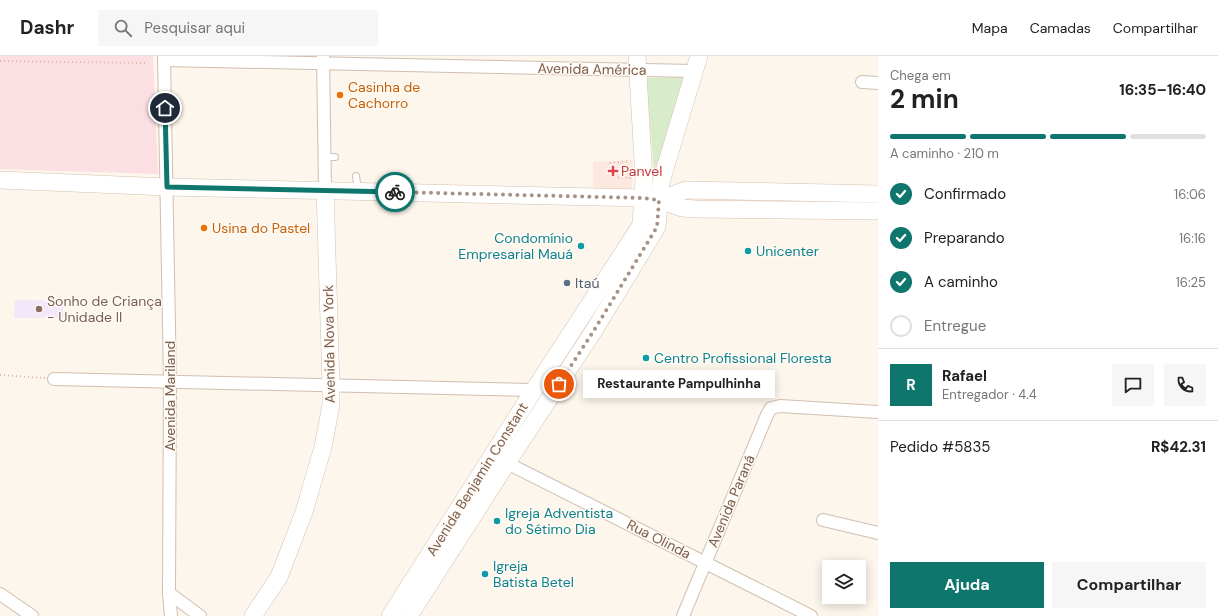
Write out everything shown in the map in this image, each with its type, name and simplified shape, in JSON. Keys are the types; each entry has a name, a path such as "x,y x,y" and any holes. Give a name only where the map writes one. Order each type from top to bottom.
{"main road":[{"path":"637,63 644,180 651,199"},
{"path":"651,199 661,182 696,64"},
{"path":"0,180 167,187 325,190 357,184 651,199 682,208 694,209 878,211"},
{"name":"Avenida Nova York","path":"253,616 279,577 304,512 323,447 331,405 325,190"},
{"path":"651,199 686,190 878,194"},
{"name":"Avenida Benjamin Constant","path":"390,616 641,225 651,199"},
{"name":"Avenida Benjamin Constant","path":"409,616 593,332 657,227 651,199"}],"street":[{"name":"Avenida América","path":"161,60 323,60 696,64"},
{"name":"Avenida Mariland","path":"161,60 167,187 170,381 170,616"},
{"name":"Avenida Nova York","path":"323,60 330,157 325,190"},
{"path":"862,82 878,83"},
{"path":"54,379 534,390"},
{"name":"Avenida Paraná","path":"683,616 771,408 780,406 878,412"},
{"name":"Rua Olinda","path":"507,463 811,616"},
{"path":"823,520 878,533"},
{"path":"169,593 200,616"},
{"path":"0,594 32,616"}],"path":[{"path":"0,61 146,63"},
{"path":"610,163 629,161 630,166"},
{"path":"610,177 630,178 630,173 628,173"},
{"path":"0,374 54,379"}],"shaded area":[{"path":"0,56 153,56 158,174 0,169"},
{"name":"Panvel","path":"633,160 632,190 593,188 593,162"},
{"name":"Sonho de Criança - Unidade II","path":"15,300 63,301 63,318 14,318"}],"green space":[{"path":"687,77 658,165 654,172 646,78"}],"way so far":[{"path":"395,192 643,198 659,200 657,227 593,332 559,384"}],"place":[{"name":"Casinha de Cachorro","path":"340,95"},
{"name":"Panvel","path":"613,171"},
{"name":"Usina do Pastel","path":"204,228"},
{"name":"Condomínio Empresarial Mauá","path":"581,246"},
{"name":"Unicenter","path":"748,251"},
{"name":"Itaú","path":"567,283"},
{"name":"Sonho de Criança - Unidade II","path":"39,309"},
{"name":"Centro Profissional Floresta","path":"646,358"},
{"name":"Restaurante Pampulhinha","path":"559,384"},
{"name":"Igreja Adventista do Sétimo Dia","path":"497,521"},
{"name":"Igreja Batista Betel","path":"485,574"}],"route":[{"path":"165,108 167,187 395,192"}]}
